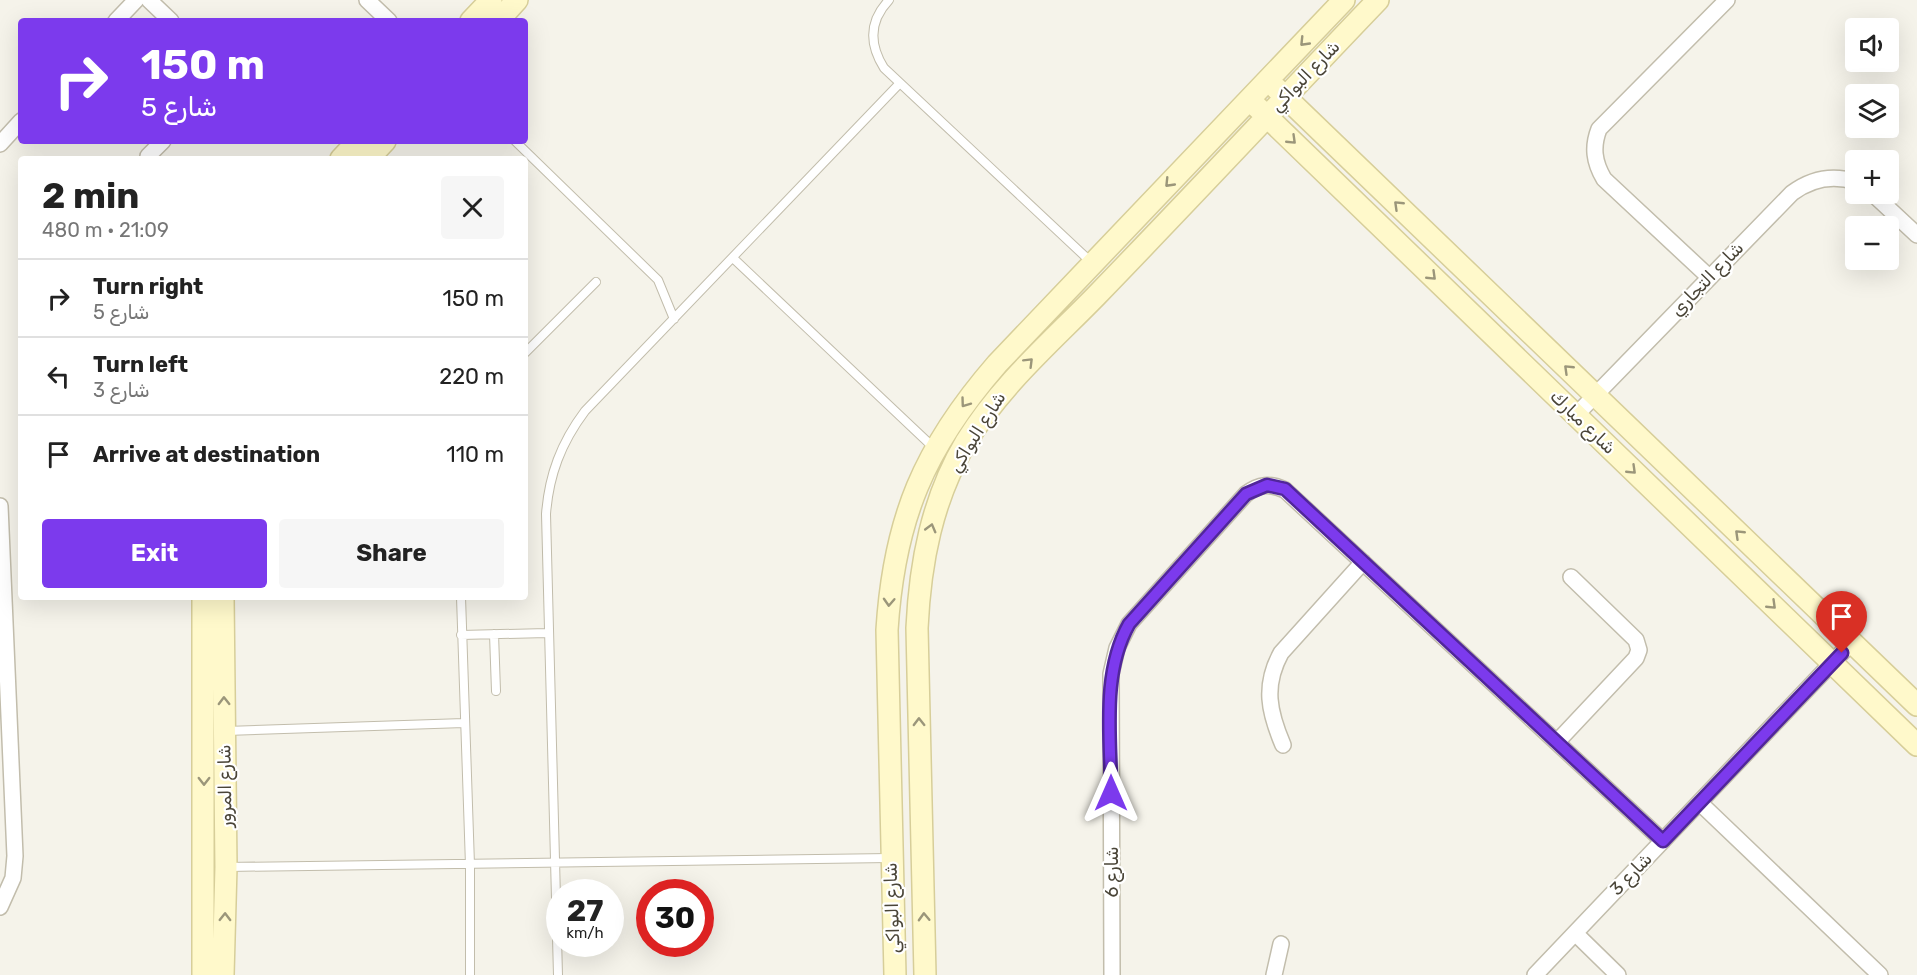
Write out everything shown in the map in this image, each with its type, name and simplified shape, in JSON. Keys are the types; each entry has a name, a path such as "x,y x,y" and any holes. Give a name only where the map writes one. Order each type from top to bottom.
{"street":[{"path":"119,18 136,0"},
{"path":"149,0 168,18"},
{"path":"367,0 386,18"},
{"path":"474,18 491,0"},
{"path":"501,18 518,0"},
{"name":"شارع البواكي","path":"895,975 887,630 890,588 897,546 909,506 934,448 969,396 1092,263 1344,0"},
{"name":"شارع البواكي","path":"926,975 917,639 918,590 924,552 948,478 981,418 1011,380 1095,296 1378,0"},
{"path":"1709,277 1604,179 1596,163 1594,146 1599,129 1727,0"},
{"name":"شارع مبارك","path":"1268,80 1917,705"},
{"name":"شارع مبارك","path":"1249,100 1917,745"},
{"path":"0,144 18,124"},
{"path":"148,156 160,144"},
{"path":"344,156 355,144"},
{"path":"371,156 382,144"},
{"name":"شارع التجاري","path":"1576,415 1709,277 1802,186 1824,178 1845,179"},
{"path":"1884,204 1917,235"},
{"name":"شارع 6","path":"1112,975 1111,674 1113,661 1129,624 1246,494 1267,485 1285,489 1363,562"},
{"path":"0,506 15,867 10,889 0,907"},
{"path":"1283,745 1269,705 1270,681 1276,662 1281,652 1363,562 1663,841"},
{"path":"1557,742 1636,658 1639,650 1636,640 1571,577"},
{"name":"شارع المرور","path":"202,600 223,975"},
{"name":"شارع المرور","path":"203,975 216,868 224,731 223,600"},
{"name":"شارع 3","path":"1534,975 1851,642"},
{"path":"1700,803 1880,975"},
{"path":"1575,933 1618,975"},
{"path":"1274,975 1281,944"}],"lane":[{"path":"889,0 878,12 873,38 878,59 900,83 1092,263"},
{"path":"558,975 547,633 546,514 556,459 573,426 585,411 900,83"},
{"path":"518,144 658,280 675,319"},
{"path":"733,258 934,448"},
{"path":"528,350 596,282"},
{"path":"461,600 470,865 470,975"},
{"path":"461,635 547,633"},
{"path":"494,634 496,691"},
{"path":"224,731 464,723"},
{"path":"216,868 891,858"}],"route":[{"path":"1111,793 1111,674 1122,636 1129,624 1246,494 1259,486 1273,485 1285,489 1663,841 1842,653"}]}
